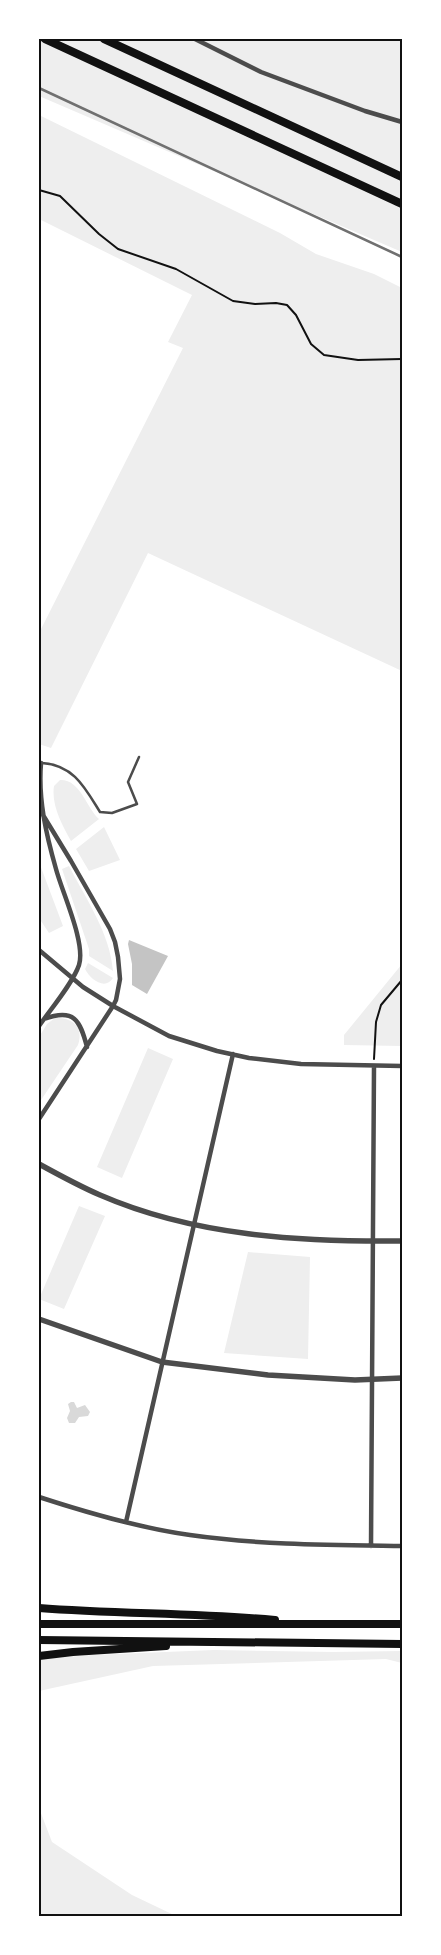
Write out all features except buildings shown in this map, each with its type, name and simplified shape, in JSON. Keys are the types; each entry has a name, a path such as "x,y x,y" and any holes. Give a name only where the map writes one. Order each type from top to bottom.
{"highway":[{"path":"45,39 402,204"},
{"path":"104,39 402,177"},
{"path":"39,1608 94,1612 238,1617 312,1624"},
{"path":"39,1624 402,1624"},
{"path":"39,1640 402,1644"},
{"path":"39,1656 73,1652 218,1643"}],"street":[{"path":"195,39 261,72 365,111 402,122"},
{"path":"39,1026 79,966 81,949 55,868 43,815 40,800 41,763"},
{"path":"39,1119 113,1006 120,980 118,957 110,929 43,815"},
{"path":"39,950 72,978 113,1006 169,1036 217,1051 250,1058 301,1064 402,1066"},
{"path":"44,1019 61,1014 70,1015 78,1021 87,1047"},
{"path":"126,1522 234,1054"},
{"path":"371,1546 374,1066"},
{"path":"39,1164 100,1195 138,1209 194,1224 255,1235 313,1240 402,1241"},
{"path":"39,1319 162,1362 268,1374 355,1380 402,1378"},
{"path":"39,1497 126,1522 188,1535 249,1542 402,1546"}],"lane":[{"path":"41,763 61,766 71,773 83,785 100,812 112,813 137,804 128,782 139,757"}],"path":[{"path":"39,190 60,196 118,249 176,269 233,301 287,305 296,316 311,344 324,355 358,360 402,359"},
{"path":"374,1066 376,1022 381,1005 402,980"}],"shaded area":[{"path":"39,39 402,39 402,252 39,96"},
{"path":"39,115 280,233 316,254 374,274 402,288 402,671 148,553 51,748 39,744 39,633 183,348 168,342 192,295 39,219"},
{"path":"60,780 73,784 78,789 99,819 71,841 61,822 54,800 54,786"},
{"path":"104,827 120,860 89,871 76,849"},
{"path":"39,862 63,926 49,933 39,918"},
{"path":"69,866 102,930 111,957 113,971 89,956 89,949 62,869"},
{"path":"88,963 113,978 110,982 102,984 94,980 85,969"},
{"path":"402,964 402,1046 344,1045 344,1035"},
{"path":"55,1018 67,1019 76,1024 79,1033 78,1045 39,1103 39,1037 47,1024"},
{"path":"148,1048 173,1059 122,1178 97,1167"},
{"path":"79,1206 105,1216 64,1309 39,1299"},
{"path":"248,1252 310,1257 308,1359 224,1353"},
{"path":"74,1402 77,1408 85,1405 90,1412 88,1416 79,1417 75,1423 69,1423 67,1418 70,1411 68,1404"},
{"path":"214,1650 402,1651 402,1663 386,1659 153,1666 39,1691 39,1659"},
{"path":"39,1808 52,1842 132,1895 176,1916 43,1916 39,1911"}],"railway":[{"path":"39,88 402,257"}]}
